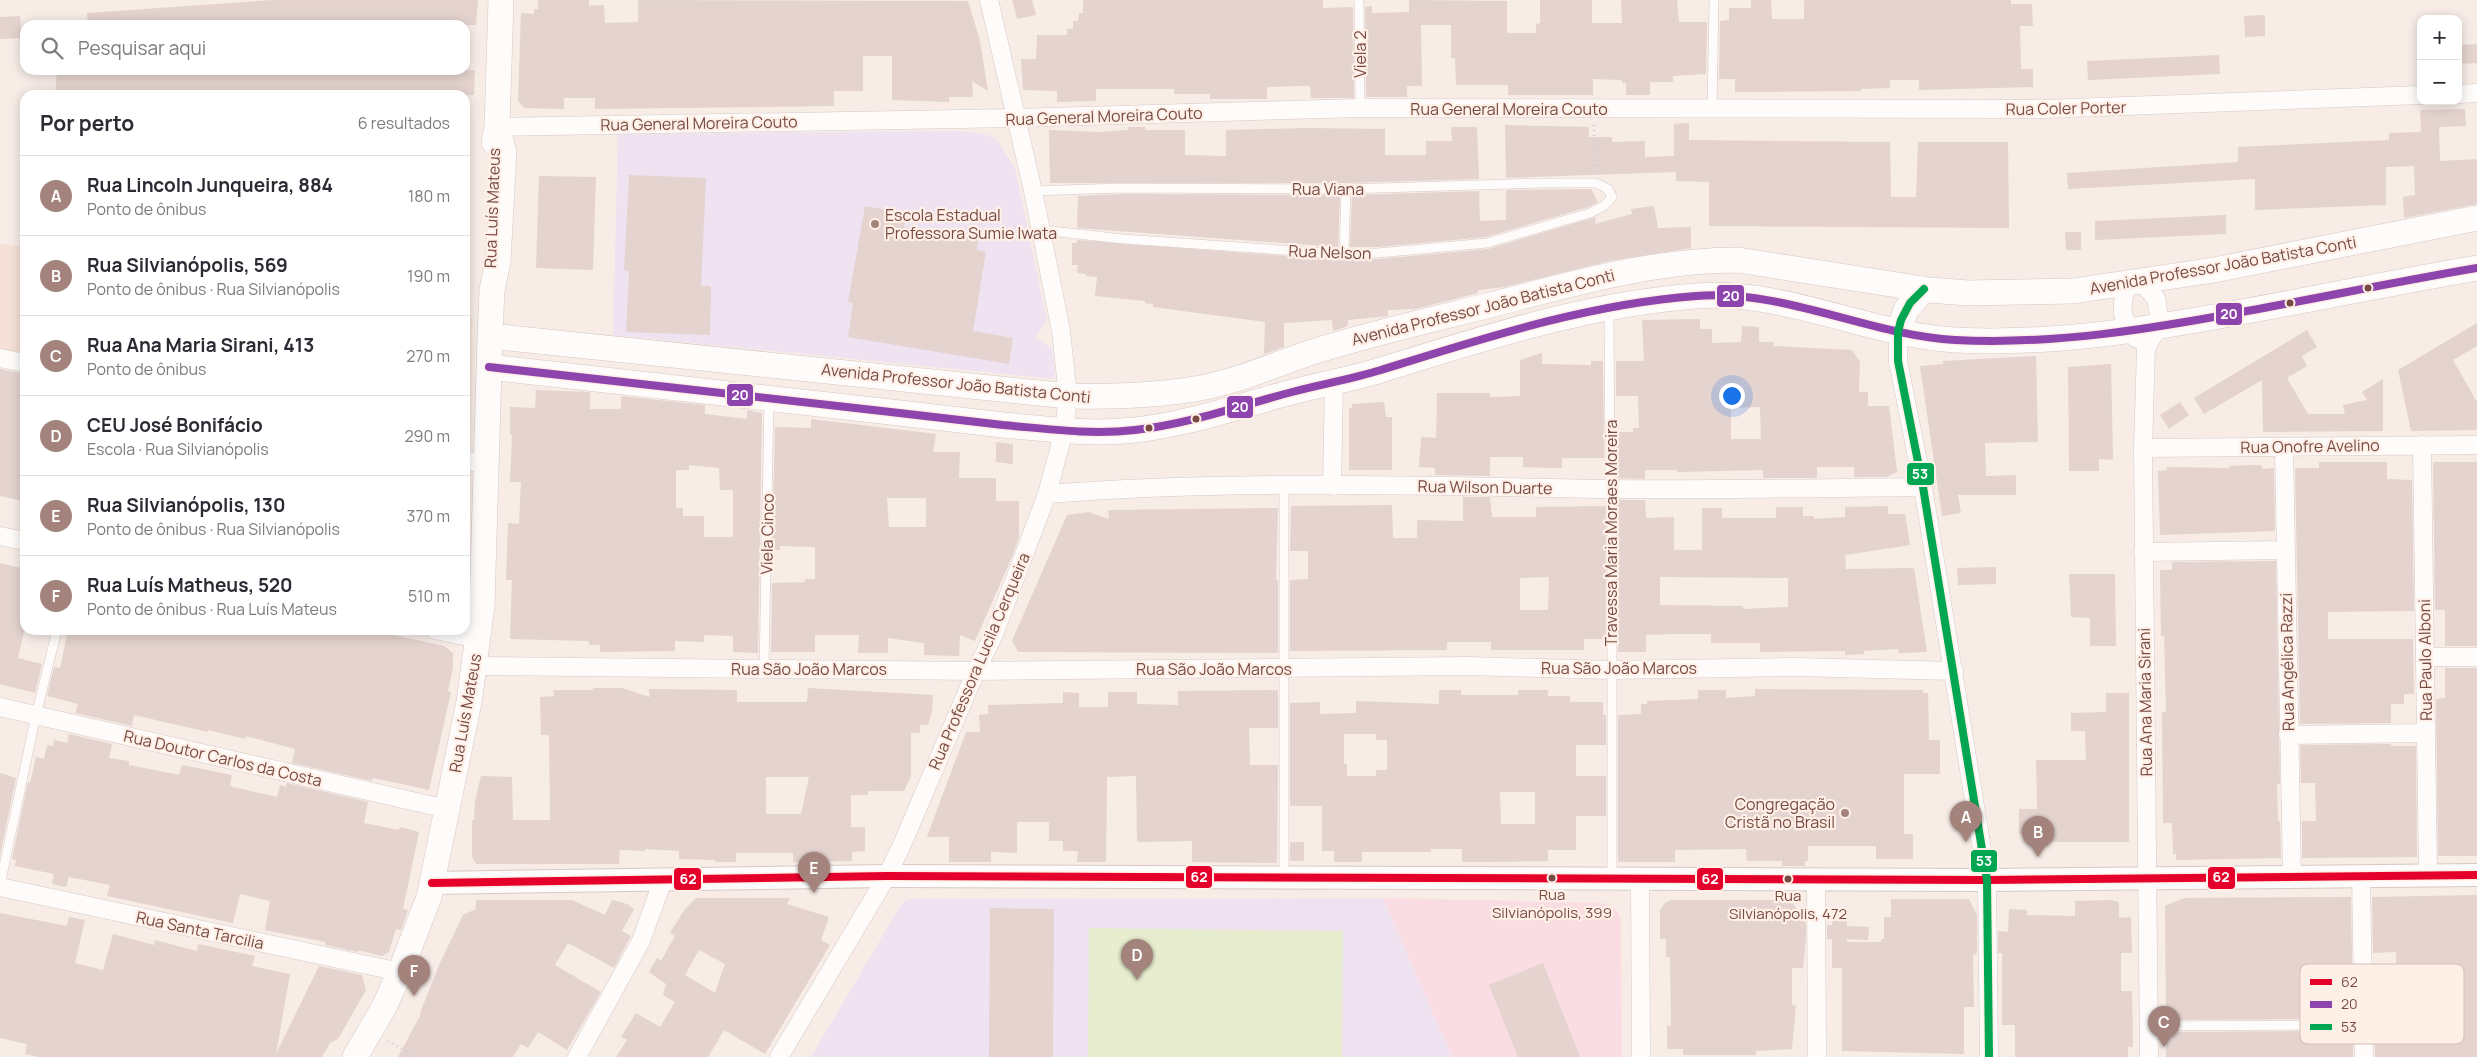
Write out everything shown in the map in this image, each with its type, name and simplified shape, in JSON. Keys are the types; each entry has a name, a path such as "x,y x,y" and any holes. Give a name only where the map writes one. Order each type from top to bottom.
{"main road":[{"name":"Rua Luís Mateus","path":"356,1057 384,1007 418,931 432,883 479,639 475,462 489,367 492,290 498,261 504,152 497,127 501,0"},
{"name":"Avenida Professor João Batista Conti","path":"490,336 1068,396 1145,396 1199,388 1410,323 1490,305 1557,286 1652,266 1711,260 1738,260 1924,289 1968,293 2074,291 2134,284 2477,218"},
{"name":"Avenida Professor João Batista Conti","path":"489,367 1095,433 1137,430 1190,422 1377,371 1437,350 1576,314 1650,300 1703,295 1729,296 1794,305 1898,332 1954,340 2144,336 2477,268"},
{"path":"1898,332 1906,310 1924,289"}],"street":[{"name":"Rua Professora Lucila Cerqueira","path":"779,1057 887,876 976,670 994,634 1047,494 1064,431 1068,396 1061,331 1033,191 989,0"},
{"path":"2462,94 2477,93"},
{"name":"Rua Coler Porter","path":"1712,108 2053,109 2417,95"},
{"name":"Rua General Moreira Couto","path":"497,127 1015,118 1360,108 1712,108"},
{"name":"Rua Ana Maria Sirani","path":"2144,336 2124,320 2122,305 2134,284 2152,293 2158,305 2144,336 2142,448 2149,1057"},
{"path":"1898,332 1898,361 1923,487 1987,880 1989,1057"},
{"path":"0,358 20,362"},
{"path":"1332,486 1334,382"},
{"name":"Rua Paulo Alboni","path":"2422,445 2428,875"},
{"name":"Rua Onofre Avelino","path":"2142,448 2477,445"},
{"name":"Rua Angélica Razzi","path":"2284,446 2292,877"},
{"name":"Rua Wilson Duarte","path":"1047,494 1128,487 1332,486 1718,490 1923,487"},
{"path":"0,536 20,540"},
{"path":"2144,552 2285,550"},
{"path":"459,635 479,639"},
{"path":"2425,657 2477,657"},
{"name":"Rua São João Marcos","path":"474,666 976,670 1284,669 1467,666 1611,670 1795,668 1954,671"},
{"name":"Rua Doutor Carlos da Costa","path":"0,707 447,809"},
{"path":"2288,735 2426,733"},
{"path":"432,883 887,876 1987,880 2477,875"},
{"path":"2361,876 2363,964"},
{"path":"1640,879 1641,1057"},
{"path":"577,1057 641,941 663,880"},
{"path":"1816,880 1817,1057"},
{"name":"Rua Santa Tarcilia","path":"0,886 400,972"},
{"path":"2364,1044 2364,1057"}],"lane":[{"name":"Viela 2","path":"1359,0 1360,108"},
{"path":"1712,108 1714,0"},
{"name":"Rua Viana","path":"1033,191 1121,188 1346,189 1494,183 1596,183"},
{"name":"Rua Nelson","path":"1041,230 1123,239 1344,253 1388,253 1487,243 1584,215 1611,201 1611,192 1596,183"},
{"path":"1344,253 1346,189"},
{"name":"Travessa Maria Moraes Moreira","path":"1609,308 1610,489 1612,508 1612,879"},
{"name":"Viela Cinco","path":"764,669 769,398"},
{"path":"1284,486 1284,878"},
{"path":"0,886 36,715 56,635"},
{"path":"2148,1026 2300,1025"}],"path":[{"path":"1594,109 1596,183"},
{"path":"370,1030 416,1057"}],"shaded area":[{"name":"Escola Estadual Professora Sumie Iwata","path":"958,131 984,134 996,138 1015,168 1047,321 1035,337 1053,350 1055,379 613,335 618,134"},
{"path":"0,243 20,246 20,366 0,361"},
{"path":"470,318 472,318 470,463"},
{"path":"1383,898 1452,1057 811,1057 902,903 908,899"},
{"path":"1383,898 1603,903 1617,910 1621,920 1622,1057 1452,1057"}],"green space":[{"path":"1089,928 1343,931 1342,1057 1088,1057"}],"building":[{"path":"273,0 478,0 476,25 470,25 470,20 88,20 87,13"},
{"path":"538,0 589,0 589,6 604,5 605,23 638,22 638,0 968,1 980,41 988,91 972,81 973,97 949,97 949,102 892,100 892,56 863,56 863,91 834,91 834,106 595,109 595,98 564,98 564,109 524,108 518,101 521,13 534,14 534,9 538,9"},
{"path":"1012,0 1032,0 1036,15 1017,19"},
{"path":"1083,0 1323,0 1323,8 1353,7 1354,98 1311,98 1310,86 1297,86 1267,87 1267,99 1210,99 1210,94 1174,94 1174,89 1096,89 1096,101 1057,102 1057,91 1023,90 1021,59 1036,59 1037,35 1067,35 1067,29 1073,29 1073,21 1078,21 1079,13 1083,13"},
{"path":"1409,0 1507,1 1507,33 1536,33 1536,24 1540,23 1540,0 1592,0 1592,23 1622,23 1621,0 1677,0 1679,22 1707,22 1706,74 1673,76 1673,82 1650,82 1650,95 1626,95 1626,83 1622,83 1622,80 1593,79 1593,95 1508,95 1508,85 1456,85 1455,58 1451,58 1451,25 1421,25 1422,86 1407,86 1407,97 1366,97 1365,7 1372,6 1372,13 1409,12"},
{"path":"1751,0 1771,0 1772,19 1804,19 1804,1 1806,0 2011,0 2011,4 2032,4 2033,26 2020,26 2021,69 2033,69 2033,87 1919,90 1919,80 1890,80 1890,88 1861,89 1861,91 1735,92 1735,79 1719,79 1720,21 1729,20 1729,8 1751,8"},
{"path":"2265,15 2265,36 2245,37 2244,16"},
{"path":"20,16 20,38 0,39 0,17"},
{"path":"2477,44 2477,63 2462,64 2462,45"},
{"path":"2219,55 2220,74 2088,80 2087,61"},
{"path":"470,70 475,70 474,95 470,95 470,90 55,90 57,75 470,75"},
{"path":"2465,109 2466,126 2439,127 2440,161 2477,159 2477,204 2404,218 2403,197 2415,195 2414,166 2386,167 2386,205 2255,210 2255,179 2068,189 2067,173 2238,162 2238,147 2389,140 2389,133 2421,132 2420,110"},
{"path":"1689,123 1689,140 1890,142 1891,197 1916,197 1918,142 2008,142 2009,228 1709,226 1709,182 1676,181 1676,172 1506,178 1505,125 1589,127 1589,137 1612,137 1612,142 1645,141 1645,157 1674,156 1674,124"},
{"path":"1128,127 1145,127 1145,130 1185,130 1185,155 1226,156 1226,130 1385,129 1385,155 1426,155 1426,141 1452,141 1451,127 1477,127 1479,179 1346,183 1050,183 1049,130 1099,132 1128,130"},
{"path":"629,175 706,178 701,286 711,286 710,335 626,332 629,271 624,270"},
{"path":"539,176 596,177 593,270 536,268"},
{"path":"1591,189 1598,202 1588,207 1486,237 1378,247 1350,247 1352,195 1479,191 1480,221 1506,220 1506,190"},
{"path":"1121,194 1340,195 1338,247 1077,228 1078,196"},
{"path":"865,206 907,214 904,227 978,240 977,250 986,252 973,331 1013,338 1009,364 848,337 853,303 848,302"},
{"path":"1654,206 1658,228 1691,227 1691,248 1609,261 1504,287 1478,290 1478,293 1415,309 1388,310 1388,316 1348,320 1348,326 1333,331 1332,320 1284,323 1284,347 1264,354 1265,322 1153,307 1153,304 1145,303 1145,301 1095,296 1097,277 1077,273 1078,265 1072,265 1072,243 1077,243 1077,240 1325,259 1379,259 1488,249 1596,217 1595,224 1632,214 1631,209"},
{"path":"2226,215 2226,234 2095,240 2095,221"},
{"path":"2065,232 2081,232 2081,250 2066,250"},
{"path":"1700,319 1700,329 1712,329 1712,343 1741,342 1742,326 1759,327 1759,342 1774,342 1773,346 1852,350 1860,362 1859,392 1868,392 1868,406 1889,406 1897,472 1887,477 1854,477 1854,467 1817,467 1817,478 1763,478 1763,470 1677,472 1677,470 1645,470 1645,479 1617,478 1616,432 1633,432 1633,428 1639,428 1638,396 1616,396 1616,361 1644,361 1642,320","holes":["1760,407 1761,439 1731,439 1731,408"]},
{"path":"2477,323 2477,346 2453,360 2477,402 2477,430 2411,431 2398,370"},
{"path":"2307,330 2317,347 2302,356 2307,366 2287,378 2308,414 2345,414 2343,405 2367,400 2362,392 2383,379 2383,431 2263,432 2262,380 2204,414 2194,398"},
{"path":"1542,353 1542,364 1591,365 1591,361 1603,361 1604,458 1562,458 1562,468 1548,468 1523,467 1523,457 1490,457 1490,476 1435,475 1435,468 1419,467 1421,437 1436,438 1437,393 1490,393 1490,397 1520,396 1520,360"},
{"path":"2036,356 2038,442 1985,443 1986,476 2016,475 2016,495 1958,495 1961,513 1942,516 1920,366 1943,364 1943,361"},
{"path":"2111,364 2113,460 2099,459 2099,471 2069,471 2068,367"},
{"path":"0,369 20,373 20,500 0,496"},
{"path":"536,390 590,392 590,409 621,409 621,396 705,405 705,414 747,419 747,410 762,413 758,653 733,652 733,636 704,635 704,642 675,641 675,651 600,652 600,645 589,645 589,641 510,639 512,580 506,580 508,523 519,524 521,482 510,482 512,435 510,435 510,407 535,408","holes":["689,465 719,468 720,490 733,490 733,537 704,537 704,516 683,516 683,508 676,508 676,470 689,470"]},
{"path":"1384,402 1386,417 1392,417 1392,470 1349,470 1349,408 1352,408 1352,404"},
{"path":"2180,402 2189,415 2169,429 2160,415"},
{"path":"811,419 936,434 933,452 960,452 959,478 996,478 996,501 1019,501 1019,537 1012,557 975,641 960,635 959,656 924,655 924,643 888,638 888,653 858,653 859,635 815,635 815,652 771,652 772,583 805,582 805,579 815,579 815,547 780,546 780,550 772,550 775,427 811,428","holes":["887,498 926,498 926,527 889,527"]},
{"path":"996,442 1013,444 1013,464 996,462"},
{"path":"2319,462 2387,462 2387,479 2412,480 2414,611 2328,612 2328,639 2413,639 2414,694 2404,694 2404,704 2391,704 2391,723 2300,724 2295,468 2319,468"},
{"path":"2433,462 2477,462 2477,646 2445,646 2445,610 2435,610"},
{"path":"2261,465 2263,469 2274,468 2275,531 2160,535 2158,471 2167,470 2166,467 2230,468 2229,466"},
{"path":"1463,497 1490,497 1492,517 1536,517 1536,507 1606,506 1606,639 1584,639 1584,650 1491,650 1491,642 1447,642 1447,650 1290,651 1290,580 1308,579 1308,551 1290,551 1291,506 1392,505 1393,538 1417,538 1417,520 1463,521","holes":["1549,577 1548,610 1520,610 1520,578"]},
{"path":"1617,500 1645,500 1646,518 1674,517 1674,550 1702,550 1702,508 1722,508 1722,518 1776,518 1776,507 1803,507 1803,516 1814,516 1814,519 1845,517 1845,507 1888,506 1888,514 1905,514 1910,545 1845,555 1846,569 1914,568 1927,652 1899,653 1898,649 1864,651 1864,654 1845,655 1845,651 1760,652 1760,643 1711,643 1711,634 1671,634 1646,635 1646,652 1618,652","holes":["1660,577 1788,578 1788,607 1743,609 1743,606 1660,605"]},
{"path":"1278,508 1276,580 1278,580 1278,653 1018,652 1012,641 1067,515 1089,512 1109,519 1108,510"},
{"path":"2276,561 2280,784 2277,784 2281,858 2176,860 2176,854 2173,854 2172,823 2163,823 2162,712 2166,712 2164,636 2161,636 2160,570 2172,570 2172,562"},
{"path":"0,563 20,568 20,635 23,635 18,658 42,664 35,693 0,684"},
{"path":"1996,567 1996,584 1958,585 1957,568"},
{"path":"2069,574 2115,574 2116,646 2090,646 2090,618 2071,617"},
{"path":"67,635 394,635 444,646 453,653 453,668 448,691 451,692 429,790 373,778 372,781 292,763 295,749 246,736 245,739 134,715 132,726 75,713 78,704 47,696 54,667 60,668"},
{"path":"2445,668 2477,668 2477,856 2438,856 2436,699 2445,698"},
{"path":"593,688 622,688 650,697 649,689 737,690 737,702 807,702 808,688 933,695 932,712 928,725 920,725 920,733 911,733 911,776 904,791 868,791 868,795 851,795 851,827 865,827 865,851 852,852 852,861 793,862 793,853 736,853 736,862 715,862 715,860 679,859 679,851 645,849 645,851 620,850 619,864 476,864 472,857 472,820 474,820 475,801 481,776 512,777 513,820 550,820 549,735 541,735 540,697 554,696 553,690 593,690","holes":["766,777 809,777 801,814 766,814"]},
{"path":"1755,689 1923,690 1923,693 1928,693 1929,740 1940,740 1940,774 1904,774 1904,834 1913,834 1913,859 1876,859 1876,846 1808,846 1808,861 1805,861 1805,866 1782,866 1782,861 1747,861 1746,849 1675,850 1675,862 1618,862 1618,715 1641,714 1641,704 1647,704 1647,701 1698,699 1698,690 1726,690 1726,698 1755,696"},
{"path":"1278,690 1278,728 1249,728 1250,765 1278,765 1277,863 1192,862 1192,841 1137,842 1136,776 1107,777 1106,862 1077,862 1078,851 1063,851 1063,841 1049,841 1049,822 1017,822 1017,853 991,852 991,862 949,862 949,837 927,837 966,732 980,732 979,715 988,714 988,705 1063,703 1063,692 1079,693 1079,707 1108,707 1108,692 1137,692 1137,704 1178,705 1178,691"},
{"path":"1439,690 1461,690 1461,695 1518,695 1518,690 1548,690 1548,696 1570,696 1570,702 1603,702 1603,715 1606,715 1606,745 1576,745 1576,776 1606,776 1606,816 1576,816 1576,850 1548,850 1548,861 1462,862 1462,849 1431,849 1431,852 1362,852 1362,862 1334,862 1334,851 1322,851 1322,806 1290,806 1290,703 1320,702 1320,714 1356,713 1356,701 1439,704","holes":["1344,734 1376,734 1376,740 1387,740 1387,770 1376,770 1376,776 1347,776 1347,764 1344,764","1500,792 1535,792 1535,824 1501,824"]},
{"path":"2106,693 2129,693 2129,842 2040,842 2040,834 2019,834 2019,809 2037,809 2036,760 2086,760 2085,731 2071,731 2071,713 2106,712"},
{"path":"69,734 112,744 109,758 129,761 129,765 179,775 182,765 232,775 230,785 233,787 277,797 280,785 286,787 287,783 368,802 364,823 399,830 400,827 419,832 403,909 408,910 401,930 396,929 389,952 382,956 358,950 358,952 325,945 325,942 265,930 270,901 240,894 233,923 107,896 110,885 69,877 66,887 52,884 54,874 15,866 16,860 12,859 28,782 30,783 36,757 44,759 47,745 53,746 54,740 67,743"},
{"path":"2391,744 2391,746 2416,746 2417,857 2302,858 2302,821 2316,821 2315,783 2301,783 2300,745"},
{"path":"0,773 16,778 0,855"},
{"path":"1290,842 1304,842 1304,861 1290,861"},
{"path":"2477,895 2477,1057 2375,1057 2375,1044 2464,1044 2464,964 2396,964 2396,952 2373,953 2372,897"},
{"path":"2351,897 2352,964 2300,964 2300,1019 2166,1020 2165,906 2184,898"},
{"path":"696,898 790,898 787,904 829,917 821,940 830,945 765,1054 724,1030 708,1057 616,1057 627,1040 621,1037 636,1013 660,1027 675,1002 663,995 666,984 649,972 657,958 661,961 675,936 670,933 685,909","holes":["699,950 725,964 715,993 685,975"]},
{"path":"1891,899 1969,899 1977,915 1977,953 1973,955 1974,1007 1964,1007 1964,1054 1842,1051 1842,968 1832,968 1832,939 1827,939 1827,925 1832,925 1832,921 1847,920 1847,926 1869,927 1868,940 1847,939 1847,942 1881,942 1881,939 1884,939 1884,917 1891,917"},
{"path":"476,900 572,900 605,915 612,900 627,904 634,909 622,931 631,936 614,968 568,943 555,965 601,992 567,1050 538,1032 528,1048 521,1044 513,1057 398,1057 421,1014 440,963 463,915 476,909"},
{"path":"1671,900 1787,900 1794,905 1806,924 1806,939 1803,968 1792,968 1792,1005 1796,1006 1792,1049 1756,1051 1756,1055 1683,1055 1683,1049 1667,1049 1667,1025 1671,1026 1670,957 1666,957 1666,939 1660,939 1660,910 1665,903"},
{"path":"2111,900 2119,902 2119,918 2131,917 2132,953 2121,953 2121,991 2132,991 2133,1047 2128,1047 2128,1057 2015,1057 2015,1025 2002,1025 2002,953 1998,953 1998,931 2008,932 2009,909 2027,910 2027,915 2075,916 2075,901"},
{"path":"990,908 1054,909 1053,1057 989,1057"},
{"path":"0,913 67,926 69,917 85,920 75,963 103,970 113,934 154,945 155,940 197,951 198,944 255,956 252,966 290,974 276,1054 319,966 362,975 366,990 338,1039 330,1043 322,1057 39,1057 25,1054 27,1044 0,1038"},
{"path":"1543,963 1580,1057 1518,1057 1489,985"},
{"path":"2300,1031 2300,1044 2353,1044 2353,1057 2166,1057 2166,1032"}],"transit line":[{"name":"20","path":"489,367 1003,425 1102,432 1135,430 1175,424 1370,373 1537,324 1576,314 1656,300 1696,296 1762,299 1890,330 1923,336 1955,340 2029,340 2066,338 2175,324 2477,268"},
{"name":"53","path":"1924,289 1910,303 1901,320 1898,332 1898,361 1923,487 1987,880 1989,1057"},
{"name":"62","path":"432,883 887,876 1987,880 2477,875"}],"place":[{"name":"Escola Estadual Professora Sumie Iwata","path":"875,224"},
{"name":"Congregação Cristã no Brasil","path":"1845,813"},
{"name":"Rua Lincoln Junqueira, 884","path":"1966,842"},
{"name":"Rua Silvianópolis, 569","path":"2038,857"},
{"name":"Rua Silvianópolis, 399","path":"1552,878"},
{"name":"Rua Silvianópolis, 472","path":"1788,879"},
{"name":"Rua Silvianópolis, 130","path":"814,893"},
{"name":"CEU José Bonifácio","path":"1137,980"},
{"name":"Rua Luís Matheus, 520","path":"414,996"},
{"name":"Rua Ana Maria Sirani, 413","path":"2164,1047"}]}
